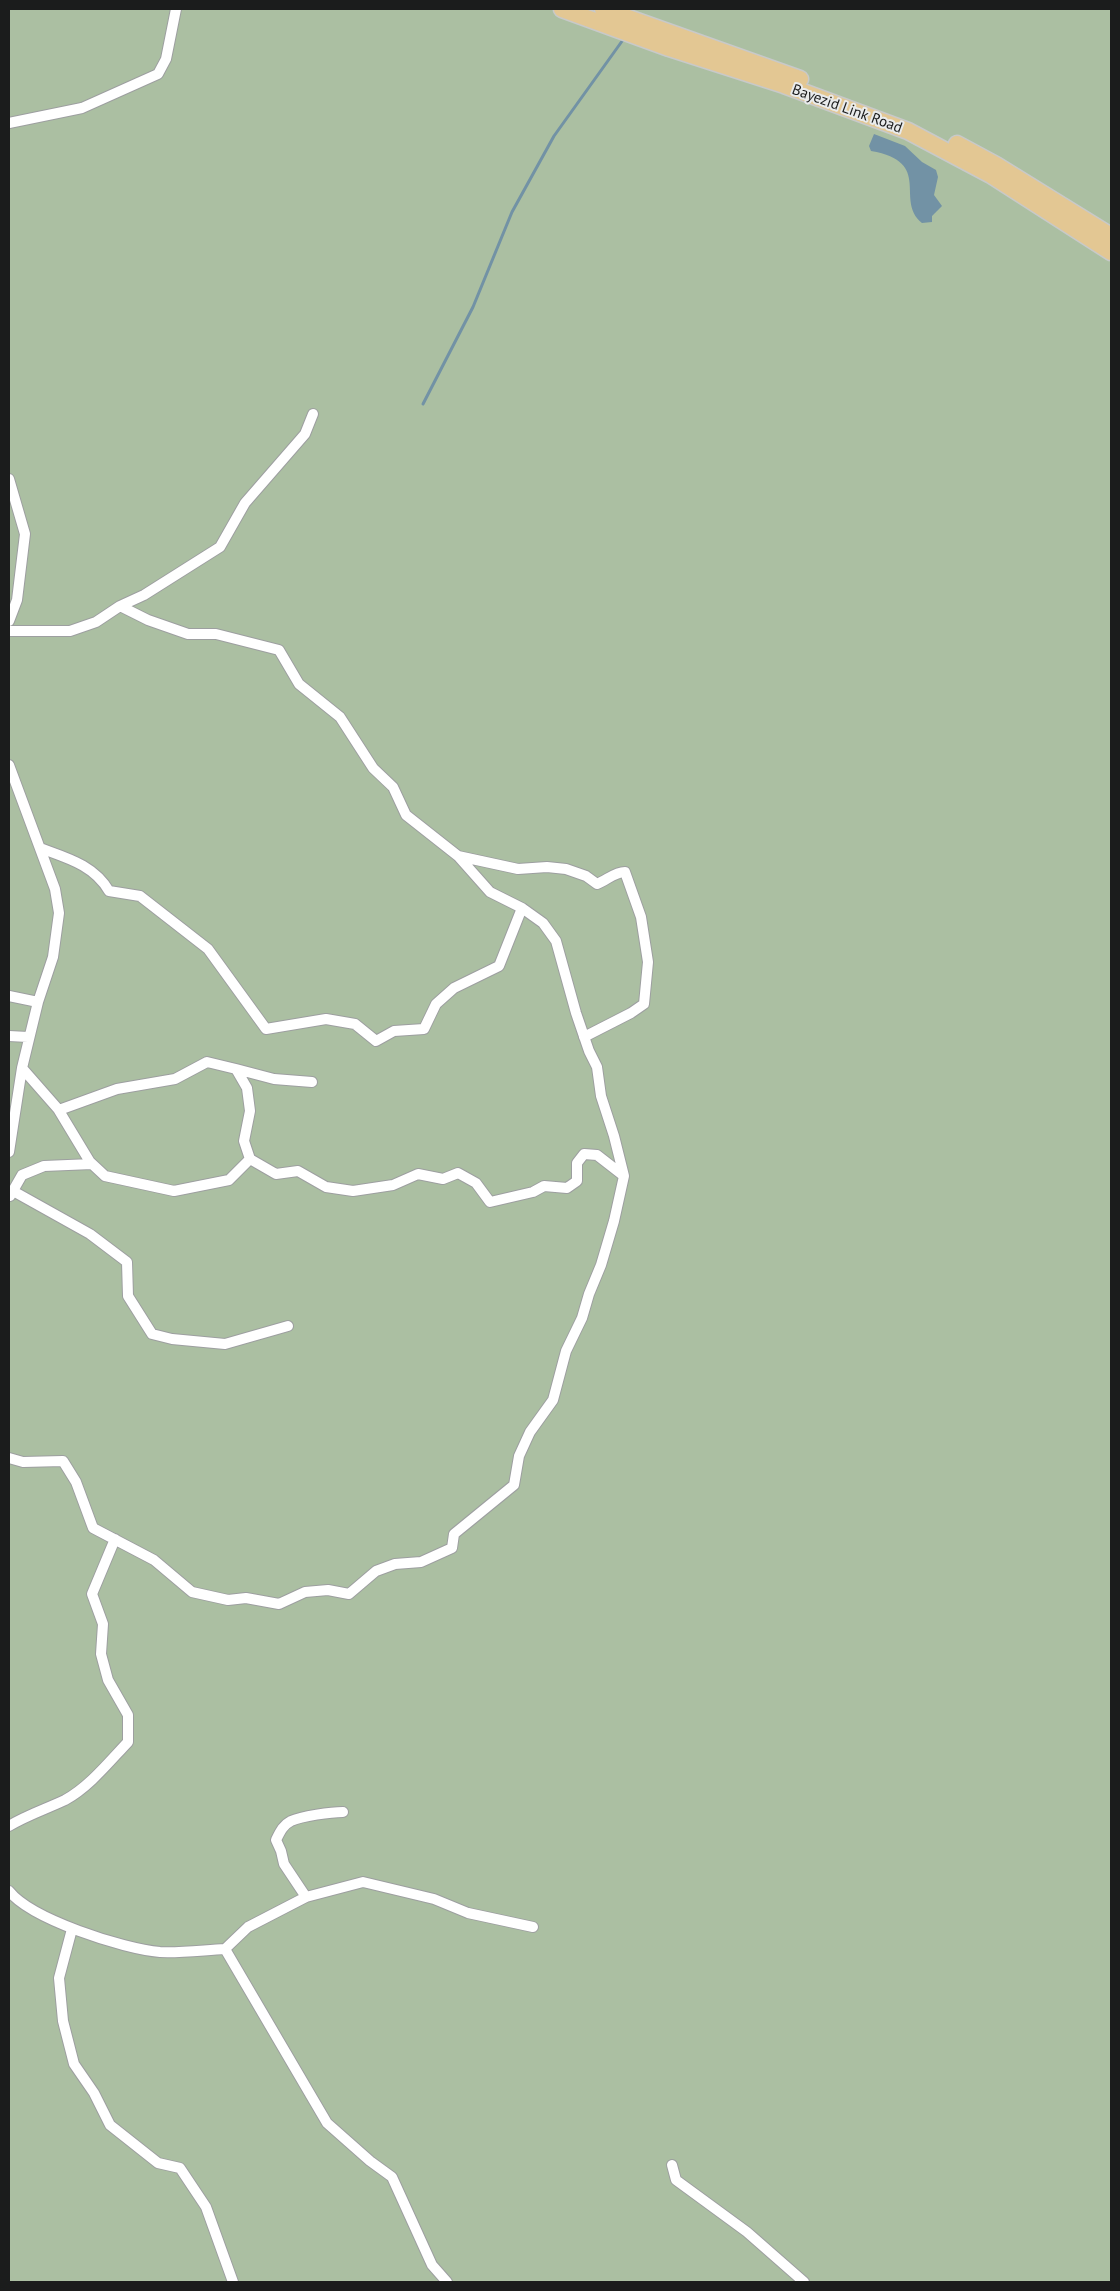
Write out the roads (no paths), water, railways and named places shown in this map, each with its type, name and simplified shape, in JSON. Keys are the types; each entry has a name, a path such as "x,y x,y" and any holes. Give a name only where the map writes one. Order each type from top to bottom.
{"main road":[{"name":"Bayezid Link Road","path":"562,9 621,23 708,54 912,121 996,165 1111,236"},
{"name":"Bayezid Link Road","path":"603,9 621,23"},
{"name":"Bayezid Link Road","path":"708,54 784,85 908,131 991,175 1111,252"}],"street":[{"path":"9,123 82,108 158,74 166,59 176,9"},
{"path":"9,631 70,631 96,622 120,606 144,595 220,547 245,503 304,434 313,414"},
{"path":"9,479 25,534 17,600 9,621"},
{"path":"9,1458 23,1462 63,1461 76,1482 93,1528 154,1560 192,1592 228,1600 246,1598 279,1604 305,1592 328,1590 349,1594 376,1571 395,1564 421,1562 452,1548 454,1534 514,1485 519,1456 530,1432 553,1400 566,1351 582,1318 589,1294 601,1265 614,1221 624,1176 601,1096 597,1068 584,1037 556,941 543,922 522,908 490,892 458,856 406,815 393,787 373,768 340,717 299,684 279,650 216,634 188,634 148,620 120,606"},
{"path":"9,765 55,889 59,913 54,957 28,1037 9,1152"},
{"path":"40,848 83,864 102,878 109,891 140,896 208,949 266,1029 326,1019 355,1024 376,1041 394,1031 424,1029 436,1004 454,988 499,966 522,908"},
{"path":"458,856 518,869 547,867 566,870 586,876 597,884 610,879 617,872 624,872 641,917 647,953 648,962 644,1004 631,1013 584,1037"},
{"path":"9,996 38,1002"},
{"path":"9,1036 28,1037"},
{"path":"59,1110 117,1089 175,1079 207,1062 274,1078 312,1082"},
{"path":"22,1068 59,1110 92,1164 105,1176 174,1191 229,1180 250,1159"},
{"path":"236,1069 247,1088 250,1111 244,1141 250,1159 276,1174 298,1171 326,1187 353,1191 393,1185 418,1174 443,1179 458,1173 476,1183 490,1202 533,1192 544,1186 567,1188 577,1181 577,1163 584,1154 598,1155 624,1176"},
{"path":"92,1164 44,1166 22,1175 11,1194 90,1234 127,1262 128,1296 152,1334 172,1339 225,1344 288,1326"},
{"path":"9,1826 31,1813 66,1799 100,1773 128,1742 128,1714 108,1680 101,1654 103,1624 92,1594 115,1540"},
{"path":"306,1897 294,1876 284,1864 276,1840 282,1828 292,1821 331,1812 343,1812"},
{"path":"9,1891 16,1900 72,1929 108,1941 160,1952 225,1949 248,1927 306,1897 363,1882 434,1899 468,1912 533,1927"},
{"path":"72,1929 59,1978 63,2021 74,2064 94,2093 110,2125 158,2163 180,2168 206,2207 233,2282"},
{"path":"225,1949 327,2123 370,2161 392,2176 432,2265 447,2282"},
{"path":"672,2165 676,2180 747,2232 804,2282"}],"water":[{"path":"874,134 905,146 922,162 936,170 938,177 934,195 942,206 932,216 932,222 922,223 914,214 911,204 910,182 902,164 890,156 871,151 869,146"}],"waterway":[{"path":"423,404 473,307 512,212 554,136 625,37"}]}
